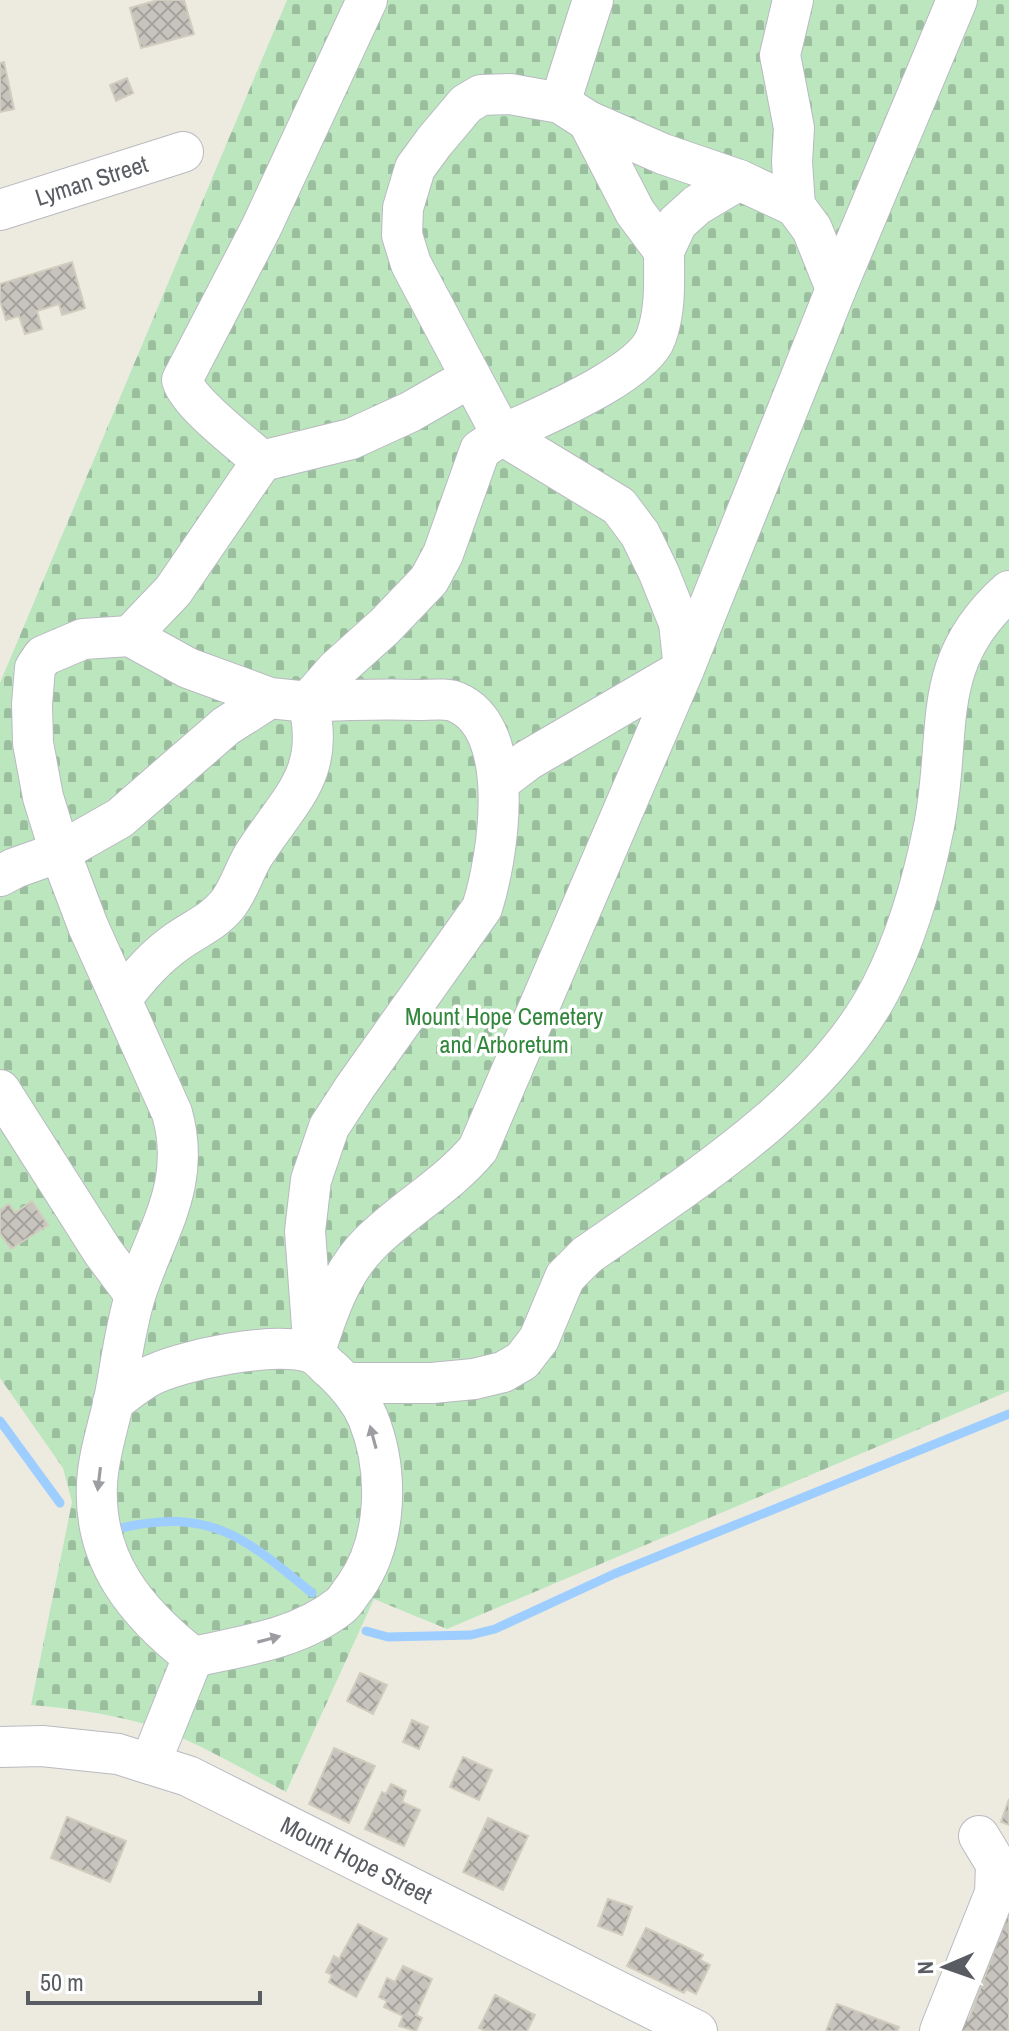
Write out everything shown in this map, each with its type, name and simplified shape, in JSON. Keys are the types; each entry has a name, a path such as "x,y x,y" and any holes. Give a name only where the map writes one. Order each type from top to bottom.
{"street":[{"path":"262,461 206,412 185,389 182,380 261,228 367,0"},
{"path":"593,0 574,112 635,212 664,251"},
{"path":"793,0 780,55 794,128 792,162 795,206"},
{"path":"314,1354 333,1299 348,1271 368,1245 460,1171 478,1149 684,669 836,289 957,0"},
{"path":"684,669 679,623 664,585 640,534 619,506 502,435 411,264 402,235 403,208 415,168 466,104 481,95 510,94 574,112 663,154 739,180 795,206 812,229 836,289"},
{"name":"Lyman Street","path":"0,210 183,152"},
{"path":"0,876 60,852 120,818 226,726 289,700 336,670 385,626 429,580 443,554 480,450 502,435 581,398 632,366 656,341 663,310 664,251 677,223 697,205 739,180"},
{"path":"130,636 173,591 262,461 351,439 410,412 471,377"},
{"path":"346,1383 432,1383 474,1379 503,1372 522,1361 539,1339 565,1277 587,1255 789,1106 842,1050 881,988 914,910 935,823 949,690 961,653 987,610 1009,591"},
{"path":"193,1657 143,1614 107,1555 100,1529 97,1483 135,1295 168,1214 180,1164 178,1132 172,1113 88,926 60,852 43,797 33,743 35,668 43,656 83,639 130,636 188,668 289,700 456,702 477,718 492,743 499,782 497,847 492,878 482,908 329,1127 311,1180 305,1231 314,1354"},
{"path":"499,782 528,760 684,669"},
{"path":"122,998 148,965 180,940 206,926 229,903 253,856 289,807 311,766 313,720 289,700"},
{"path":"0,1090 103,1252 135,1295"},
{"path":"113,1402 148,1377 187,1363 263,1350 314,1354 346,1383 369,1419 379,1457 383,1498 379,1530 365,1573 342,1604 300,1630 193,1657"},
{"path":"150,1764 193,1657"},
{"name":"Mount Hope Street","path":"0,1747 42,1746 104,1753 188,1776 697,2031"},
{"path":"940,2031 995,1893 996,1864 979,1836"}],"green space":[{"name":"Mount Hope Cemetery and Arboretum","path":"287,0 1009,0 1009,1391 447,1629 374,1599 286,1792 160,1729 100,1714 31,1705 72,1502 63,1468 0,1378 0,683"}],"building":[{"path":"158,0 184,0 194,34 141,48 130,8"},
{"path":"4,62 14,109 0,112 0,63"},
{"path":"127,78 133,93 116,101 110,85"},
{"path":"72,262 85,308 62,315 59,304 37,311 42,329 25,334 19,316 6,320 0,301 0,284"},
{"path":"32,1201 48,1225 11,1249 0,1233 0,1210 9,1204 15,1213"},
{"path":"360,1673 387,1685 373,1714 347,1701"},
{"path":"412,1720 428,1727 419,1749 403,1742"},
{"path":"334,1748 375,1766 349,1823 309,1804"},
{"path":"463,1757 492,1770 479,1800 450,1787"},
{"path":"391,1784 406,1791 402,1802 420,1810 404,1846 365,1829 382,1792 386,1794"},
{"path":"1009,1799 1009,1825 1001,1822"},
{"path":"67,1817 126,1841 110,1882 51,1858"},
{"path":"488,1818 528,1836 503,1890 463,1872"},
{"path":"608,1899 632,1907 622,1935 598,1926"},
{"path":"1009,1911 1009,2031 953,2031 959,2015 969,2019"},
{"path":"358,1924 387,1939 356,1997 329,1982 332,1975 326,1972 334,1956 339,1959"},
{"path":"646,1928 703,1955 700,1960 710,1965 696,1994 686,1989 684,1993 627,1966"},
{"path":"403,1966 432,1979 416,2015 422,2018 416,2031 399,2026 403,2016 384,2007 387,2001 379,1997 387,1978 395,1982"},
{"path":"495,1995 535,2015 527,2031 486,2031 479,2028"},
{"path":"837,2004 899,2027 897,2031 826,2031"}],"waterway":[{"path":"366,1631 388,1637 471,1635 495,1629 614,1574 1009,1414"},
{"path":"0,1421 60,1503"},
{"path":"121,1528 180,1522 226,1532 267,1557 312,1593"}]}
